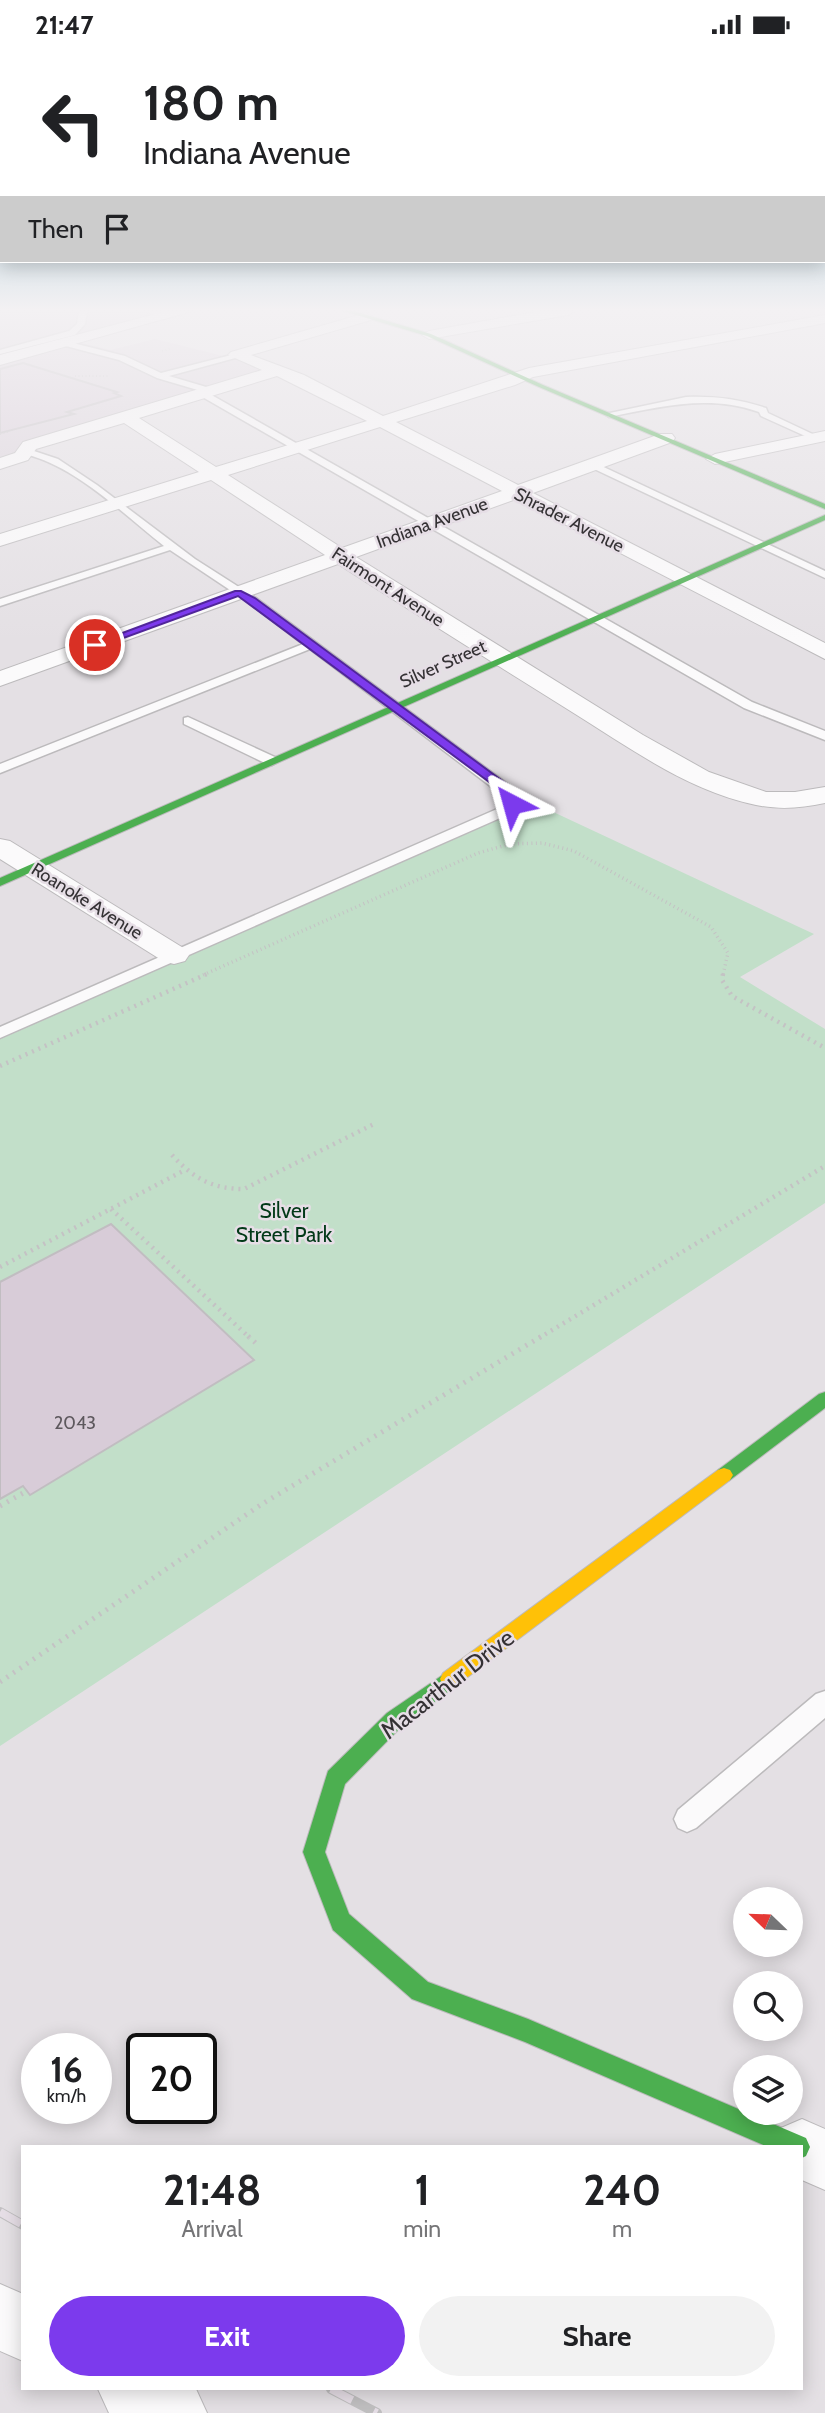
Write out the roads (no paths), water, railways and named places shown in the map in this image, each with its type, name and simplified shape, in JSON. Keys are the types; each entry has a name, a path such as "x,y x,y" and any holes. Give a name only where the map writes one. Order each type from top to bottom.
{"street":[{"path":"0,464 24,455 29,446 108,421"},
{"name":"Fairmont Avenue","path":"133,421 500,659 646,748 702,778 764,799 818,797"},
{"path":"626,421 825,507"},
{"path":"0,540 381,422"},
{"name":"Shrader Avenue","path":"381,422 825,652"},
{"name":"Indiana Avenue","path":"0,679 666,438"},
{"path":"715,459 817,442"},
{"name":"Silver Street","path":"0,882 825,516"},
{"name":"Roanoke Avenue","path":"0,847 174,955"},
{"name":"Macarthur Drive","path":"795,2145 528,2031 420,1991 341,1922 314,1852 336,1779 394,1720 590,1577 825,1399"},
{"path":"0,2316 21,2328"},
{"path":"133,2390 174,2413"}],"lane":[{"path":"256,421 748,705 825,736"},
{"path":"778,421 817,442"},
{"path":"0,1033 502,812 512,804 513,798 508,791 117,503 62,465 41,454 24,455"},
{"path":"593,465 825,575"},
{"path":"0,603 173,545"},
{"path":"0,769 310,645"},
{"path":"188,721 272,761"},
{"path":"687,1819 825,1702"}],"railway":[{"path":"0,2212 21,2224"},
{"path":"333,2390 377,2413"}],"park label":[{"name":"Silver Street Park","path":"284,1222"}]}
